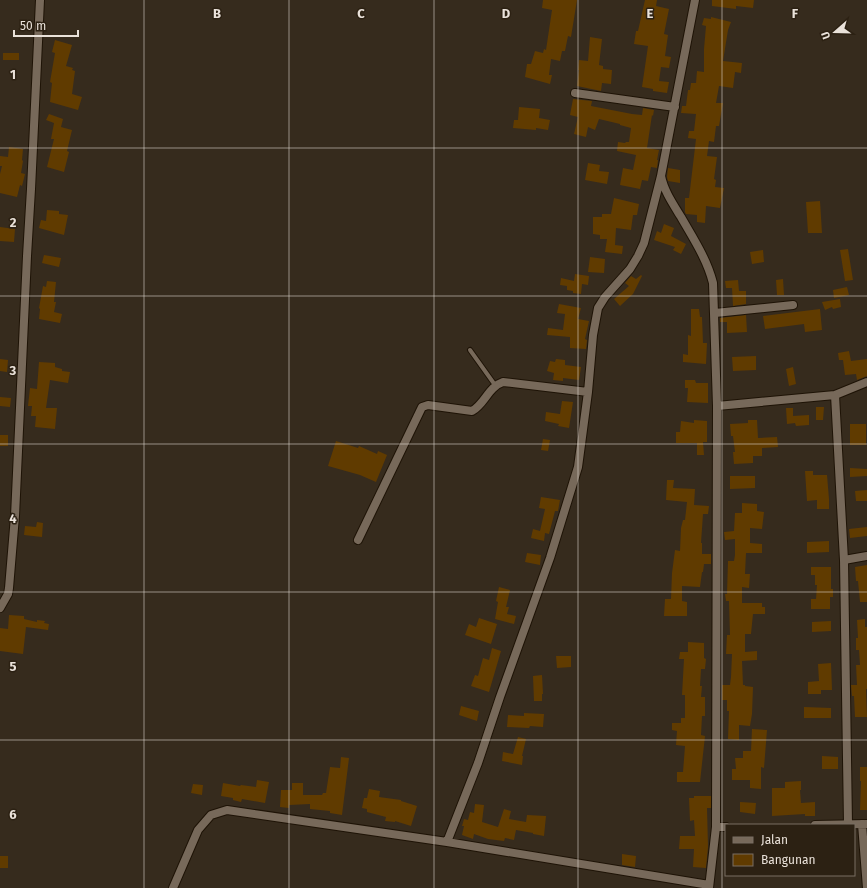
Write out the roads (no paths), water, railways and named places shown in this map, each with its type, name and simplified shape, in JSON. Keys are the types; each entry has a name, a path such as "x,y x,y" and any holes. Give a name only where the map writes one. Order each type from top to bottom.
{"street":[{"path":"0,608 8,594 9,588 14,516 40,0"},
{"path":"447,842 478,763 550,558 578,467 588,392 593,335 598,308 605,297 630,269 644,243 661,176 696,0"},
{"path":"575,93 675,107"},
{"path":"173,888 198,830 211,815 227,810 447,842 709,887 716,827 717,406 715,313 713,284 709,271 694,239 665,189 661,176"},
{"path":"715,313 792,305"},
{"path":"358,540 422,407 428,405 472,411 480,406 495,385 503,382 588,392"},
{"path":"717,406 835,395 867,382"},
{"path":"835,395 844,560 848,824 864,824 862,841 867,888"},
{"path":"844,560 867,556"},
{"path":"716,827 725,827"}],"lane":[{"path":"470,350 495,385"}]}
